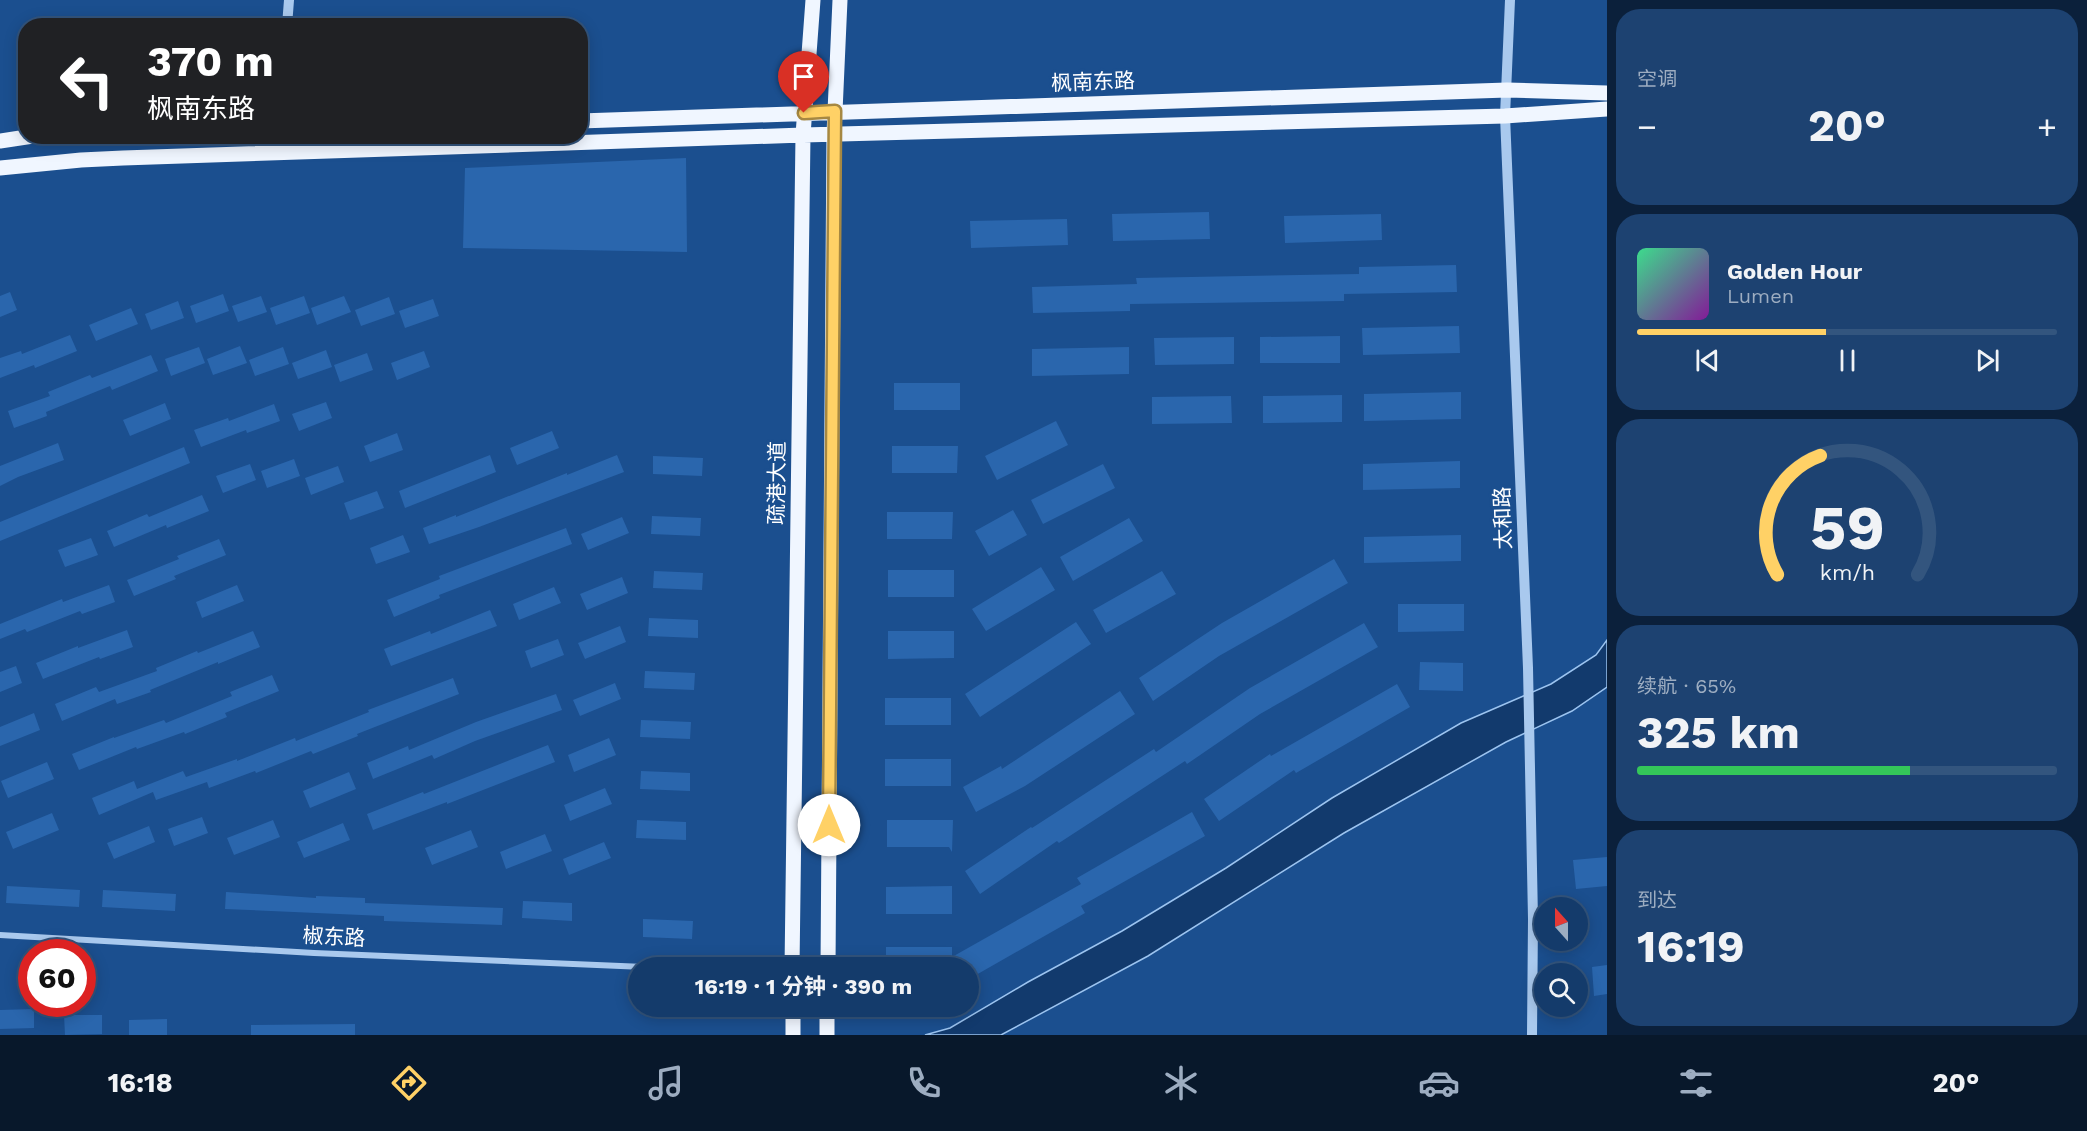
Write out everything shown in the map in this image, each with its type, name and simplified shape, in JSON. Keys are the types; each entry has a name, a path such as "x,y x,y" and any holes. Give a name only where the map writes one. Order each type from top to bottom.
{"main road":[{"name":"疏港大道","path":"792,957 803,135 813,0"},
{"path":"828,957 834,134 840,0"},
{"name":"枫南东路","path":"588,121 1507,90 1607,93"},
{"path":"588,142 1505,116 1607,109"},
{"path":"0,141 18,138"},
{"path":"0,168 81,160 543,144"},
{"path":"792,1017 793,1035"},
{"path":"827,1017 827,1035"}],"street":[{"path":"288,18 289,0"},
{"name":"太和路","path":"1510,0 1505,116 1528,668 1533,1035"},
{"name":"椒东路","path":"0,935 314,953 628,966"}],"water":[{"path":"1607,640 1607,687 1572,711 1506,742 1344,833 1148,956 1001,1035 925,1035 950,1028 969,1017 979,1017 979,1011 1122,931 1226,868 1332,798 1461,723 1551,684 1596,655"}],"building":[{"path":"686,158 687,252 463,248 465,168"},
{"path":"1209,212 1210,239 1113,241 1112,214"},
{"path":"1381,214 1382,240 1285,243 1284,216"},
{"path":"1067,219 1068,245 971,248 970,221"},
{"path":"1456,265 1457,292 1344,294 1344,301 1130,304 1130,311 1033,313 1032,287 1137,284 1136,278 1359,274 1359,267"},
{"path":"10,292 17,310 0,317 0,296"},
{"path":"223,294 229,311 196,323 190,306"},
{"path":"261,296 267,312 238,322 232,306"},
{"path":"304,296 310,313 276,325 270,308"},
{"path":"344,296 351,312 317,325 311,308"},
{"path":"389,297 395,314 361,326 355,310"},
{"path":"433,299 439,316 405,328 399,311"},
{"path":"178,301 184,318 151,330 145,314"},
{"path":"131,308 138,324 96,341 89,325"},
{"path":"1459,326 1460,353 1363,355 1362,328"},
{"path":"70,335 77,351 35,368 34,365 0,378 0,358 21,351 22,354"},
{"path":"1340,336 1340,363 1260,363 1260,337"},
{"path":"1234,337 1234,364 1155,365 1154,338"},
{"path":"240,346 247,363 213,375 207,359"},
{"path":"199,347 205,363 171,376 165,359"},
{"path":"283,347 289,364 255,376 249,360"},
{"path":"1129,347 1129,374 1032,376 1032,349"},
{"path":"326,350 332,367 298,379 292,363"},
{"path":"424,351 430,367 397,380 391,363"},
{"path":"367,353 373,370 340,382 334,365"},
{"path":"151,355 158,371 112,390 110,386 46,412 47,416 14,428 8,411 50,396 48,392 90,375 92,378"},
{"path":"894,383 960,383 960,410 894,410"},
{"path":"1461,392 1461,419 1364,421 1364,394"},
{"path":"1342,395 1342,422 1263,423 1263,396"},
{"path":"1231,396 1232,423 1152,424 1152,397"},
{"path":"326,402 332,418 299,431 292,414"},
{"path":"165,403 171,419 130,436 123,420"},
{"path":"274,404 280,421 247,433 246,430 201,447 194,430 228,418 229,421"},
{"path":"1056,421 1068,445 997,480 985,456"},
{"path":"552,431 559,448 517,465 510,448"},
{"path":"397,433 403,450 370,462 364,446"},
{"path":"58,443 64,460 0,486 0,466"},
{"path":"892,446 958,446 957,473 892,473"},
{"path":"184,447 190,463 0,541 0,522"},
{"path":"490,455 496,472 405,508 399,491"},
{"path":"617,455 624,472 429,544 423,528"},
{"path":"653,456 703,458 702,476 653,474"},
{"path":"294,459 300,476 267,488 261,471"},
{"path":"1460,461 1460,488 1363,490 1363,464"},
{"path":"250,464 256,480 223,493 216,476"},
{"path":"1103,464 1115,488 1043,524 1031,500"},
{"path":"338,466 344,482 311,495 305,478"},
{"path":"377,491 384,508 350,520 344,503"},
{"path":"202,495 209,511 167,528 166,525 114,547 107,531"},
{"path":"1013,510 1027,535 989,556 975,531"},
{"path":"887,512 953,512 952,539 887,539"},
{"path":"652,516 701,518 700,536 651,534"},
{"path":"622,517 629,533 588,550 581,534"},
{"path":"1129,518 1143,541 1073,581 1060,557"},
{"path":"566,528 572,544 439,595 440,598 394,617 387,600 440,579 439,576"},
{"path":"403,535 410,552 376,564 370,548"},
{"path":"1461,535 1461,561 1364,563 1364,537"},
{"path":"91,538 98,555 65,567 58,550"},
{"path":"219,539 226,555 174,576 176,579 134,596 127,580 179,559 177,556"},
{"path":"1334,559 1348,583 1219,656 1153,701 1139,678 1222,623"},
{"path":"1041,567 1055,590 986,631 972,609"},
{"path":"888,570 954,570 954,597 888,597"},
{"path":"654,571 703,573 702,590 653,588"},
{"path":"1162,571 1176,594 1106,633 1093,610"},
{"path":"622,577 628,593 587,610 580,594"},
{"path":"109,585 115,602 82,614 80,611 27,632 25,629 0,639 0,624 62,599 63,602"},
{"path":"237,585 244,601 202,618 196,602"},
{"path":"554,587 561,603 519,620 513,604"},
{"path":"1398,604 1464,604 1464,631 1398,632"},
{"path":"490,610 497,626 391,666 384,649 430,631 431,634"},
{"path":"649,618 698,620 698,638 648,636"},
{"path":"1076,622 1091,644 980,717 965,694"},
{"path":"1364,623 1378,647 1260,714 1187,764 1185,761 1059,843 1057,841 980,894 965,871 1154,749 1156,752 1250,688"},
{"path":"620,626 626,642 585,659 578,643"},
{"path":"127,630 133,647 100,659 99,657 43,679 36,663"},
{"path":"253,631 260,647 150,690 151,692 117,704 115,699 62,721 55,704 96,687 99,692 157,671 156,668"},
{"path":"888,631 954,631 954,658 888,659"},
{"path":"558,639 564,655 531,668 525,651"},
{"path":"1420,662 1463,663 1463,691 1419,690"},
{"path":"16,666 22,683 0,692 0,672"},
{"path":"645,671 695,673 694,690 644,688"},
{"path":"272,675 279,691 225,713 227,717 185,734 184,732 137,749 136,747 79,770 72,754 164,720 166,723 232,696 230,692"},
{"path":"453,678 459,694 313,754 311,751 256,773 255,771 209,788 207,782 156,800 153,792 99,815 92,798 134,781 137,789 183,771 186,777 237,759 237,761 295,738 296,741 369,712 368,710"},
{"path":"615,683 621,699 580,716 573,700"},
{"path":"1397,684 1410,707 1296,773 1294,770 1219,821 1204,799 1270,754 1271,756"},
{"path":"1120,691 1135,714 1025,786 976,812 963,787 1001,766 1002,769"},
{"path":"556,694 562,710 475,741 434,759 432,755 373,779 367,763 408,746 409,750 476,722"},
{"path":"885,698 951,698 951,725 885,725"},
{"path":"34,713 40,730 0,746 0,727"},
{"path":"641,720 691,722 690,739 640,737"},
{"path":"609,738 616,755 574,772 568,755"},
{"path":"548,745 555,762 373,830 367,814"},
{"path":"885,759 951,759 951,786 885,786"},
{"path":"47,762 54,779 8,798 1,781"},
{"path":"641,771 690,773 690,791 640,789"},
{"path":"349,772 356,789 310,808 303,791"},
{"path":"605,788 612,804 570,821 564,805"},
{"path":"1192,812 1205,836 1081,906 1085,913 979,973 979,957 952,957 1081,884 1077,878"},
{"path":"52,813 59,830 13,849 6,832"},
{"path":"202,817 208,833 174,846 168,829"},
{"path":"273,820 280,837 234,855 227,838"},
{"path":"637,820 686,822 686,840 636,838"},
{"path":"887,820 953,820 952,852 949,847 887,847"},
{"path":"343,823 350,840 304,858 297,842"},
{"path":"149,826 155,842 114,859 107,843"},
{"path":"471,830 478,847 432,865 425,848"},
{"path":"545,834 552,851 506,869 500,852"},
{"path":"604,842 611,858 569,875 563,859"},
{"path":"1607,857 1607,886 1576,889 1573,860"},
{"path":"7,886 80,890 79,907 6,903"},
{"path":"952,886 952,914 886,914 886,887"},
{"path":"103,890 176,894 175,911 102,907"},
{"path":"226,892 316,898 316,896 365,898 365,903 503,908 502,925 384,921 384,916 225,909"},
{"path":"523,901 572,903 572,921 522,918"},
{"path":"643,919 693,921 692,939 643,937"},
{"path":"886,947 952,947 952,957 886,957"},
{"path":"1607,965 1607,994 1594,996 1592,967"},
{"path":"18,1009 18,1017 34,1017 34,1028 0,1029 0,1010"},
{"path":"102,1015 102,1034 65,1035 64,1017"},
{"path":"167,1019 167,1035 129,1035 129,1020"},
{"path":"355,1024 355,1035 251,1035 251,1025"}],"route":[{"path":"804,113 835,111 829,825"}]}
